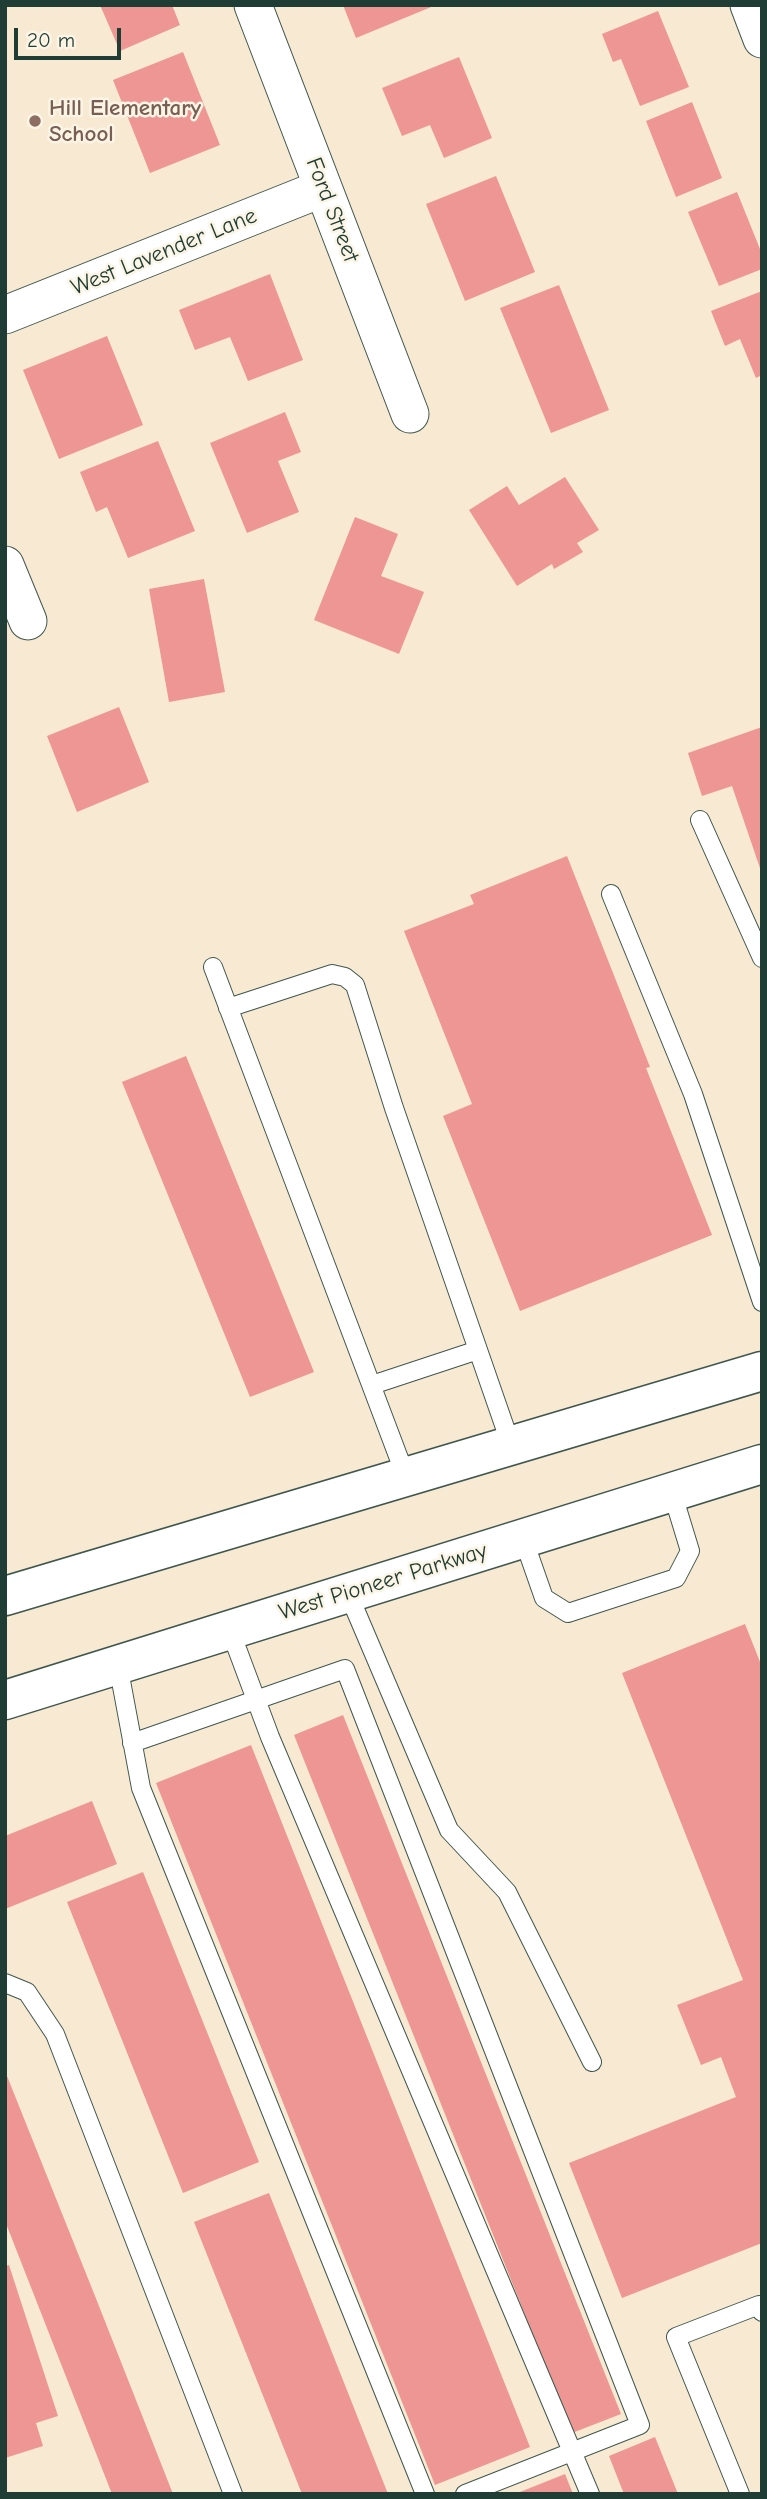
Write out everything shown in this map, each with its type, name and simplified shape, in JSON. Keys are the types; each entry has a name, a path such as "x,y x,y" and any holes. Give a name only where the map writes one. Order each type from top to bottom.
{"main road":[{"path":"5,1596 762,1371"},
{"name":"West Pioneer Parkway","path":"5,1700 762,1464"}],"street":[{"name":"Ford Street","path":"253,5 410,414"},
{"path":"749,5 762,39"},
{"name":"West Lavender Lane","path":"5,315 323,188"},
{"path":"5,565 28,621"}],"lane":[{"path":"700,820 762,958"},
{"path":"611,894 693,1094 756,1265 762,1302"},
{"path":"213,967 406,1477"},
{"path":"228,1008 332,974 345,976 355,985 394,1108 511,1445"},
{"path":"372,1385 478,1350"},
{"path":"523,1538 544,1598 568,1613 676,1578 690,1551 672,1492"},
{"path":"348,1593 449,1829 507,1892 592,2062"},
{"path":"230,1630 270,1737 590,2494"},
{"path":"118,1665 141,1788 425,2494"},
{"path":"132,1743 345,1669 640,2425 465,2494"},
{"path":"5,1983 27,1992 55,2034 233,2494"},
{"path":"740,2494 676,2337 759,2305 762,2312"}],"building":[{"path":"100,5 172,5 180,25 120,51"},
{"path":"343,5 436,5 356,38"},
{"path":"658,11 689,87 640,106 621,59 613,62 602,34"},
{"path":"183,52 220,145 150,173 113,80"},
{"path":"459,57 492,138 444,158 430,125 402,136 382,88"},
{"path":"692,102 722,178 676,197 646,121"},
{"path":"496,176 535,272 465,301 426,204"},
{"path":"737,192 762,254 762,269 719,286 688,212"},
{"path":"270,274 303,360 248,381 230,337 195,350 179,310"},
{"path":"559,285 609,410 551,433 500,308"},
{"path":"762,291 762,375 756,378 740,339 725,346 711,311"},
{"path":"107,336 143,425 59,459 23,370"},
{"path":"285,412 301,452 278,461 299,512 247,533 210,443"},
{"path":"158,441 195,531 128,558 107,507 96,512 80,472"},
{"path":"565,477 599,530 577,543 583,552 554,569 552,564 517,586 469,510 507,486 519,505"},
{"path":"355,517 398,534 381,576 424,592 399,654 314,620"},
{"path":"204,579 225,692 169,702 149,589"},
{"path":"119,707 149,782 77,812 47,736"},
{"path":"762,727 761,871 732,786 702,796 688,753"},
{"path":"567,856 650,1067 646,1068 712,1235 520,1311 443,1116 472,1104 404,931 474,904 470,895"},
{"path":"186,1056 314,1372 250,1397 122,1082"},
{"path":"745,1624 762,1667 762,2243 622,2298 569,2163 736,2097 721,2057 701,2065 677,2005 743,1980 622,1673"},
{"path":"343,1715 621,2414 572,2433 294,1735"},
{"path":"251,1745 530,2447 435,2485 156,1783"},
{"path":"92,1801 117,1864 5,1909 5,1836"},
{"path":"143,1872 259,2162 183,2193 67,1902"},
{"path":"5,2071 173,2494 112,2494 5,2221"},
{"path":"269,2193 388,2494 302,2494 194,2222"},
{"path":"9,2265 58,2416 36,2423 43,2446 5,2458 5,2266"},
{"path":"655,2437 678,2494 624,2494 609,2456"},
{"path":"565,2474 573,2494 515,2494"}],"place":[{"name":"Hill Elementary School","path":"35,121"}]}
